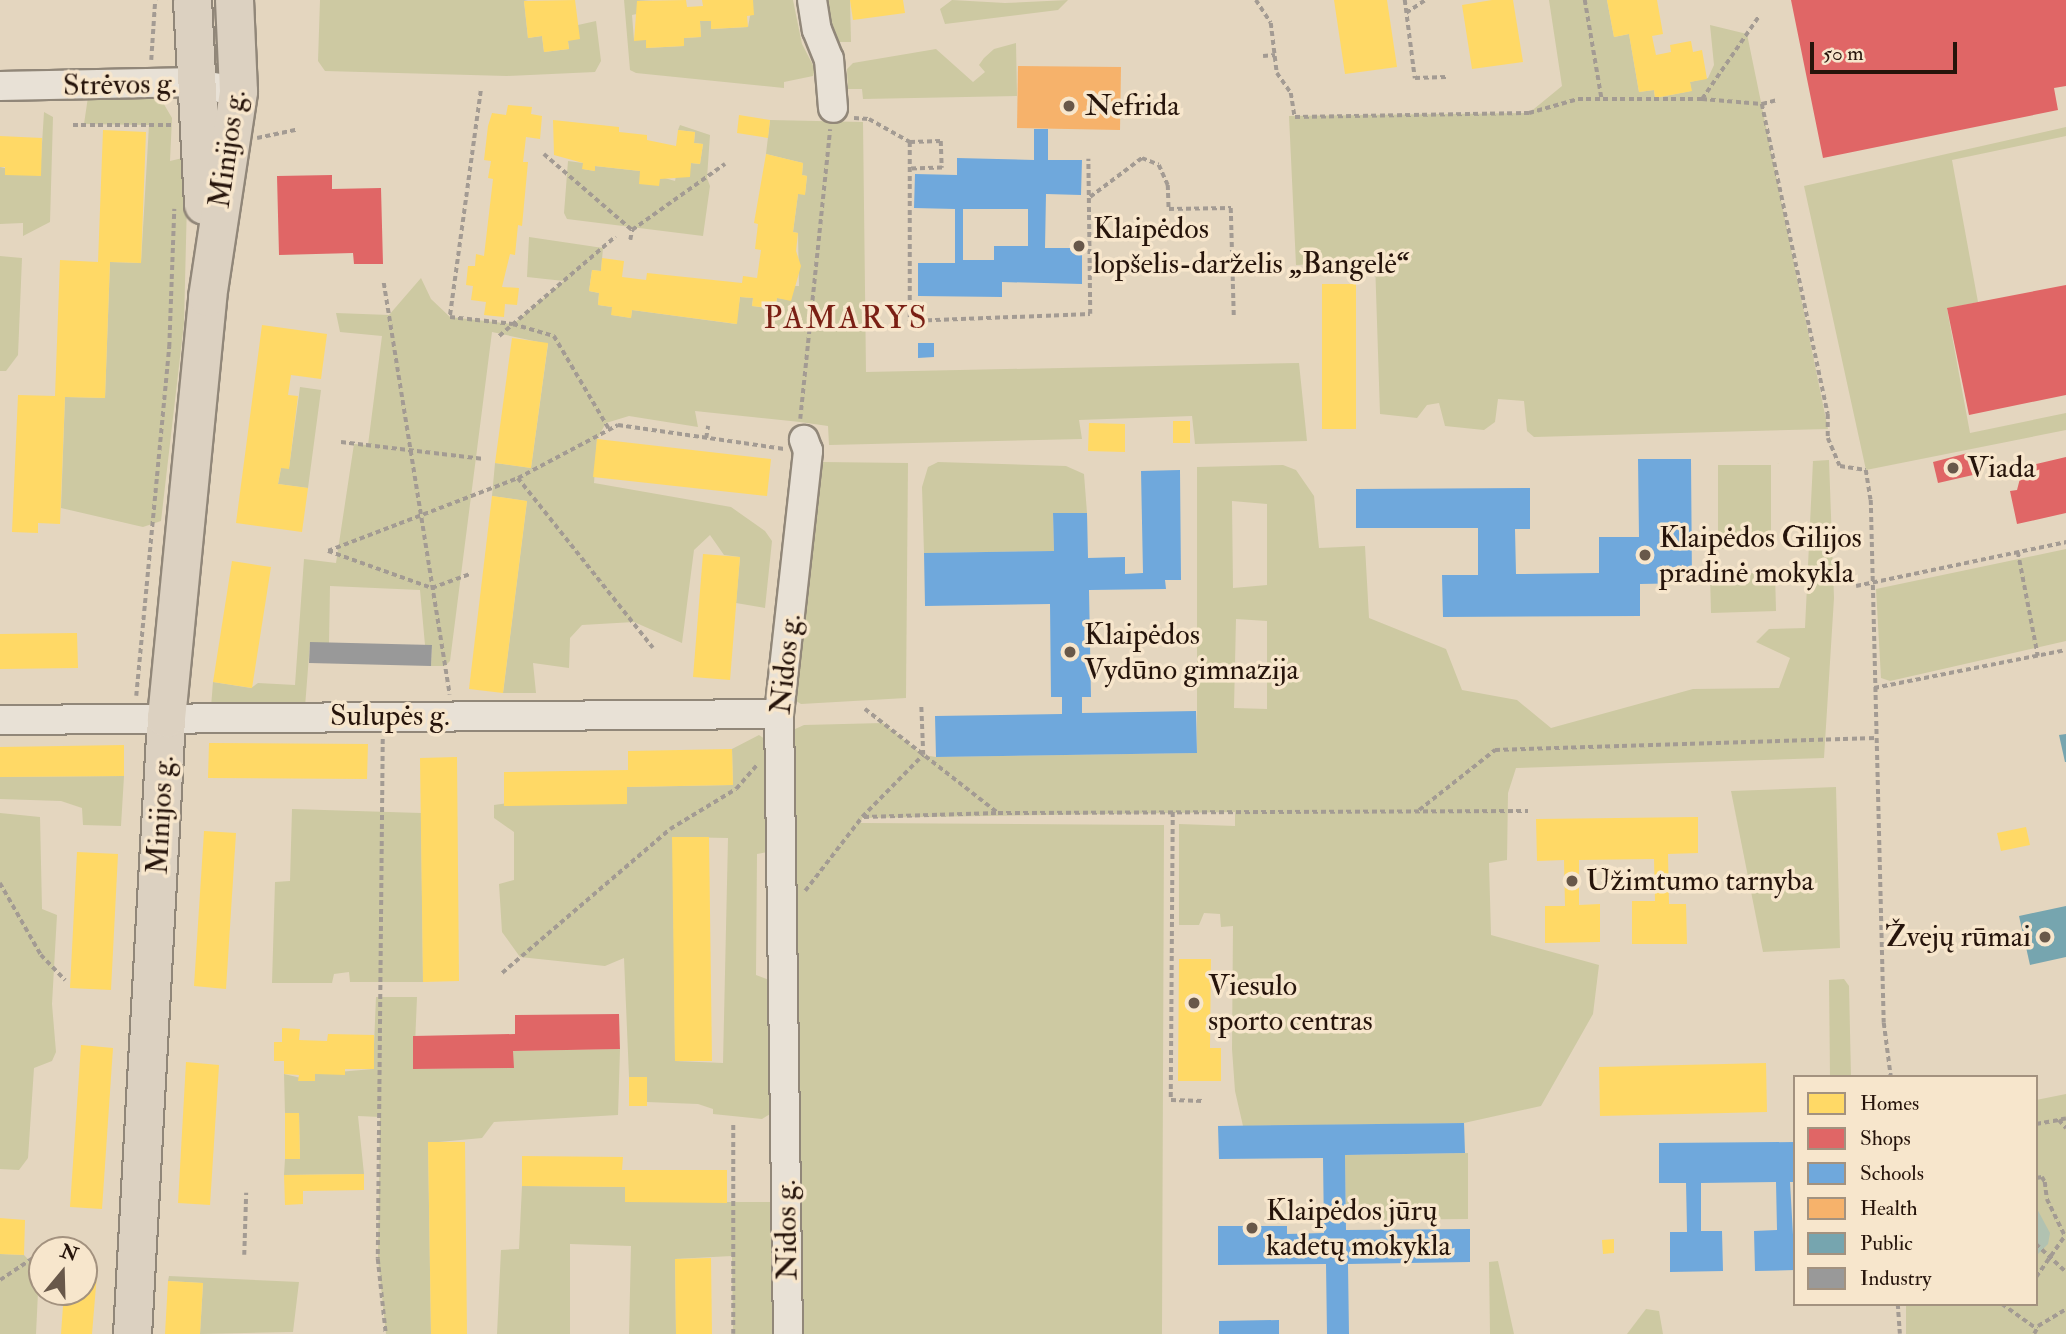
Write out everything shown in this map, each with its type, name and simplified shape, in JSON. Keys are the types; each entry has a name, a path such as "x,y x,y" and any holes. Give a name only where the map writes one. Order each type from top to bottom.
{"main road":[{"name":"Minijos g.","path":"192,0 200,84 206,297"},
{"name":"Minijos g.","path":"132,1334 166,718 206,297 238,91 234,0"}],"street":[{"path":"812,0 817,30 829,59 832,113"},
{"name":"Strėvos g.","path":"0,86 200,84 238,91"},
{"name":"Nidos g.","path":"788,1334 779,714 806,445"},
{"name":"Sulupės g.","path":"0,720 779,714"}],"path":[{"path":"1256,0 1271,23 1277,73 1291,93 1295,117 1529,113 1578,99 1702,99 1762,104 1777,100"},
{"path":"1405,0 1415,78 1446,77"},
{"path":"1406,13 1425,0"},
{"path":"1585,0 1602,100"},
{"path":"1702,99 1759,16"},
{"path":"1263,56 1275,55"},
{"path":"481,91 450,317 513,324 554,336 609,429"},
{"path":"1762,104 1828,414 1828,438 1840,466 1866,470 1871,500 1884,1023 1891,1075"},
{"path":"470,574 432,588 328,551 421,518 518,478 618,425 706,438 806,445 800,422 832,113 869,119 910,142 941,141 942,168 910,169"},
{"path":"910,142 910,321 1090,314 1088,159"},
{"path":"544,154 632,230"},
{"path":"1090,197 1142,158 1159,165 1168,186 1170,209 1231,208 1234,318"},
{"path":"630,240 632,230 725,164"},
{"path":"499,336 615,237"},
{"path":"384,282 453,716"},
{"path":"706,438 708,426"},
{"path":"341,442 484,459"},
{"path":"518,478 653,648"},
{"path":"1856,586 2066,542"},
{"path":"2018,552 2038,656"},
{"path":"1874,688 2066,650"},
{"path":"780,922 862,817 923,755 921,706"},
{"path":"865,709 998,813"},
{"path":"383,716 378,1259 386,1334"},
{"path":"1418,811 1495,750 1876,738"},
{"path":"502,973 670,830 736,789 758,763 779,762"},
{"path":"862,817 998,813 1528,811"},
{"path":"1173,812 1171,1100 1203,1101"},
{"path":"0,883 41,955 65,980"},
{"path":"2038,1124 2066,1119"},
{"path":"2059,1120 2066,1128"},
{"path":"733,1125 733,1334"},
{"path":"2038,1179 2045,1182 2047,1199 2065,1236 2038,1274"},
{"path":"243,1255 246,1193"},
{"path":"2038,1246 2066,1272"},
{"path":"0,1280 28,1261"},
{"path":"1898,1306 1900,1334"},
{"path":"2004,1306 2036,1329"},
{"path":"2034,1334 2036,1329 2066,1309"}],"shaded area":[{"path":"320,0 528,0 524,1 528,38 542,36 544,52 569,49 568,41 578,25 596,21 601,61 595,72 507,76 325,71 318,61"},
{"path":"624,0 653,0 637,1 637,14 632,15 634,40 646,40 647,48 684,46 684,38 701,37 700,21 711,21 712,29 748,27 753,0 793,0 802,44 815,69 813,76 784,82 784,88 636,73 630,70"},
{"path":"822,0 850,0 851,42 832,42"},
{"path":"952,0 1005,3 1068,0 1058,10 945,24 940,9"},
{"path":"1549,0 1607,0 1614,37 1629,34 1639,92 1654,90 1655,98 1691,91 1690,82 1708,78 1714,65 1710,25 1747,34 1828,429 1534,437 1527,431 1524,401 1498,399 1495,422 1484,430 1445,426 1439,403 1427,405 1417,418 1380,414 1375,261 1296,265 1289,116 1529,113 1562,86"},
{"path":"1016,43 1017,96 863,99 862,89 848,89 847,69 853,63 936,49 973,82 985,72 979,65 984,58 994,49"},
{"path":"158,94 172,118 170,161 187,157 188,161 184,323 161,521 143,527 61,508 65,397 105,398 110,262 141,263 149,125 84,124 88,97"},
{"path":"44,112 53,117 50,222 23,236 23,223 0,224 0,167 40,176"},
{"path":"770,120 863,122 866,372 1299,363 1307,441 1195,444 1192,416 1079,420 1082,439 829,445 828,426 695,411 698,427 629,416 606,423 597,439 594,483 731,507 765,531 772,541 765,608 736,603 740,557 724,555 710,535 694,550 682,643 634,622 582,625 570,638 569,668 533,663 536,693 503,693 527,501 492,496 495,463 531,468 548,344 492,332 450,661 445,666 431,666 432,646 425,645 420,590 330,586 329,643 310,643 305,707 211,707 213,682 251,688 258,683 295,685 304,559 336,563 354,444 368,445 382,336 340,332 336,313 389,315 421,278 431,299 450,317 513,324 564,281 527,277 529,237 603,248 601,271 592,270 589,291 599,293 598,305 612,307 612,315 631,318 632,310 736,324 740,297 753,298 752,306 775,309 777,298 791,300 793,286 799,286 798,233 793,232 798,194 805,194 807,176 802,175 803,163 766,154"},
{"path":"680,125 710,135 707,178 710,186 703,236 567,219 564,213 568,161 583,163 583,169 594,171 595,166 640,171 675,181 676,176 689,177 691,163 700,164 703,144 694,143 695,132 678,130"},
{"path":"2066,127 2066,136 1952,160 1978,302 1947,309 1970,433 2066,413 2066,430 1866,470 1804,186"},
{"path":"0,256 22,258 18,355 6,371 0,371"},
{"path":"300,387 321,390 308,488 278,484 281,468 289,468"},
{"path":"1829,460 1834,598 1824,758 1516,768 1508,793 1507,860 1489,863 1491,935 1599,965 1593,1014 1541,1106 1464,1123 1243,1126 1235,1091 1232,1049 1233,926 1221,927 1220,914 1204,913 1199,925 1179,925 1179,824 1235,826 1235,812 862,818 861,823 1164,825 1162,1334 796,1334 793,730 804,725 883,723 923,755 936,757 1197,753 1197,467 1283,465 1296,470 1314,496 1319,548 1365,546 1369,618 1446,649 1462,690 1517,700 1551,728 1693,689 1779,688 1790,658 1756,642 1769,629 1805,628 1813,461","holes":["1232,501 1267,504 1267,585 1233,588","1236,619 1267,621 1267,709 1234,708"]},
{"path":"822,462 908,463 906,698 801,704 793,699 817,467"},
{"path":"938,462 1066,466 1084,474 1087,513 1053,513 1054,551 924,553 922,487 928,467"},
{"path":"1718,465 1771,465 1771,548 1718,549"},
{"path":"2066,549 2066,641 1890,681 1881,678 1876,589"},
{"path":"1775,572 1776,611 1711,613 1710,575"},
{"path":"759,735 766,740 768,852 757,854 756,975 772,981 775,1111 762,1119 713,1114 713,1109 698,1104 647,1102 647,1078 629,1077 624,958 605,966 520,957 502,932 499,884 514,880 514,832 494,818 494,805 627,787 733,785 732,749","holes":["673,837 728,838 723,1063 675,1061"]},
{"path":"124,776 121,826 83,825 82,808 61,801 0,799 0,777"},
{"path":"1836,787 1840,948 1763,952 1731,791"},
{"path":"292,809 421,813 423,982 350,982 349,972 334,974 332,983 272,983 275,882 290,881"},
{"path":"0,813 40,817 42,909 57,915 52,1004 56,1052 52,1061 34,1068 28,1158 19,1170 0,1169"},
{"path":"1844,979 1849,986 1851,1075 1830,1075 1829,980"},
{"path":"376,997 417,997 414,1069 513,1068 513,1051 620,1049 618,1115 494,1122 482,1138 428,1143 431,1334 386,1334 378,1259 380,1117 358,1116 364,1174 284,1175 285,1159 300,1159 299,1113 285,1113 284,1074 314,1081 315,1074 373,1069"},
{"path":"2066,1094 2066,1334 1906,1334 1906,1306 2038,1306 2038,1100"},
{"path":"1468,1153 1468,1219 1358,1220 1346,1217 1345,1155"},
{"path":"522,1186 625,1187 625,1202 776,1202 777,1334 733,1334 732,1256 675,1259 676,1334 629,1334 631,1246 570,1244 570,1334 497,1334 501,1250 519,1249"},
{"path":"2038,1211 2050,1233 2048,1244 2038,1254"},
{"path":"0,1254 24,1255 28,1259 28,1306 37,1306 36,1334 0,1334"},
{"path":"1498,1261 1514,1334 1490,1334 1489,1262"},
{"path":"169,1276 299,1282 293,1332 200,1334 203,1283 168,1281"},
{"path":"1646,1309 1659,1311 1663,1334 1627,1334"}],"building: Homes":[{"path":"575,0 580,39 568,41 569,49 544,52 542,36 528,38 524,1"},
{"path":"686,0 687,7 703,6 702,0 753,0 754,15 747,16 748,27 711,29 711,21 700,21 701,37 684,38 684,46 646,48 646,40 634,41 637,1"},
{"path":"850,0 903,0 905,13 853,20"},
{"path":"1334,0 1387,0 1397,67 1345,74"},
{"path":"1513,0 1523,62 1472,69 1462,5"},
{"path":"1607,0 1657,0 1663,34 1652,36 1656,55 1671,52 1670,45 1691,41 1693,52 1702,50 1707,79 1690,82 1692,91 1655,98 1654,90 1639,92 1629,34 1614,37"},
{"path":"508,105 532,107 531,114 542,116 540,139 526,137 523,162 528,162 522,226 518,225 515,255 510,254 502,287 519,288 517,305 505,304 504,317 484,315 486,302 471,300 473,286 466,285 468,266 475,266 476,254 484,256 493,179 488,178 491,161 484,160 488,126 492,113 506,115"},
{"path":"739,115 770,120 768,138 737,133"},
{"path":"553,120 619,127 619,132 647,135 647,140 676,146 678,130 695,132 694,143 703,144 700,164 691,163 690,177 660,179 659,186 639,184 640,171 595,166 595,171 582,169 583,163 554,155"},
{"path":"103,130 146,132 141,263 110,262 105,398 65,397 60,524 38,523 38,533 12,532 18,395 55,396 60,260 98,262"},
{"path":"0,136 42,138 41,176 5,175 5,167 0,167"},
{"path":"766,154 803,163 802,175 807,176 805,195 798,194 793,232 798,233 796,251 801,266 791,301 777,298 775,309 752,306 753,298 740,297 737,324 632,310 631,318 611,315 612,307 598,305 599,293 589,291 592,270 601,271 602,258 624,261 622,277 646,280 647,273 742,283 743,276 757,278 761,250 755,249 758,224 754,223"},
{"path":"1322,284 1356,284 1356,429 1322,429"},
{"path":"262,325 327,334 321,379 291,375 288,395 298,396 289,469 281,468 278,484 308,488 302,532 236,523"},
{"path":"512,338 548,343 531,468 495,463"},
{"path":"1173,421 1190,421 1190,443 1173,443"},
{"path":"1089,423 1125,424 1125,452 1088,451"},
{"path":"597,439 771,459 767,496 593,477"},
{"path":"492,496 527,501 503,693 469,689"},
{"path":"703,554 740,557 730,680 693,677"},
{"path":"232,561 271,567 252,688 213,682"},
{"path":"77,633 78,668 0,669 0,634"},
{"path":"209,743 368,744 367,779 208,778"},
{"path":"124,745 124,776 0,777 0,747"},
{"path":"732,749 733,785 627,787 627,804 504,806 504,772 628,770 628,751"},
{"path":"457,757 459,981 423,982 420,758"},
{"name":"Užimtumo tarnyba","path":"1698,817 1698,853 1668,854 1669,904 1686,904 1687,944 1632,944 1632,901 1655,901 1654,859 1579,860 1579,905 1600,904 1600,942 1545,943 1545,906 1565,906 1564,860 1537,861 1536,819"},
{"path":"2026,827 2030,845 2001,851 1997,833"},
{"path":"204,831 236,833 226,989 194,986"},
{"path":"672,837 709,837 712,1061 675,1061"},
{"path":"77,852 118,854 111,990 70,988"},
{"name":"Viesulo sporto centras","path":"1179,959 1211,959 1210,1048 1221,1048 1221,1081 1178,1081"},
{"path":"282,1028 300,1029 299,1040 327,1041 328,1034 374,1035 374,1069 345,1069 345,1075 315,1074 315,1081 298,1081 299,1075 284,1074 284,1061 274,1061 274,1042 282,1042"},
{"path":"81,1045 113,1048 102,1209 70,1207"},
{"path":"186,1062 219,1065 210,1205 178,1203"},
{"path":"1766,1063 1767,1112 1600,1116 1599,1067"},
{"path":"629,1077 647,1077 647,1106 629,1106"},
{"path":"285,1113 299,1113 300,1159 285,1159"},
{"path":"428,1142 465,1142 467,1334 431,1334"},
{"path":"522,1156 623,1157 622,1170 727,1170 727,1203 625,1202 625,1187 522,1186"},
{"path":"364,1174 364,1190 303,1191 303,1204 285,1205 284,1175"},
{"path":"0,1218 25,1220 24,1255 0,1254"},
{"path":"1614,1239 1614,1253 1603,1254 1602,1240"},
{"path":"711,1258 712,1334 676,1334 675,1259"},
{"path":"168,1281 203,1283 200,1334 165,1334"},
{"path":"63,1306 94,1306 92,1334 61,1334"}],"building: Shops":[{"path":"1791,0 2066,0 2066,86 2054,88 2058,110 1823,158"},
{"path":"332,175 332,189 381,188 383,264 354,264 353,253 279,255 277,176"},
{"path":"2066,285 2066,395 1969,415 1947,308"},
{"name":"Viada","path":"1968,453 1973,475 1938,483 1933,462"},
{"name":"Viada","path":"2066,457 2066,513 2017,524 2010,491 2017,490 2023,467"},
{"path":"619,1014 620,1049 513,1051 514,1068 413,1069 413,1036 515,1034 515,1015"}],"building: Schools":[{"path":"1034,129 1048,129 1048,160 1082,160 1081,195 1046,194 1045,248 1082,248 1082,284 1002,282 1002,297 918,296 918,263 955,263 955,209 914,208 915,174 957,175 957,158 1034,160","holes":["963,209 1028,209 1028,246 994,246 994,260 963,260"]},
{"path":"918,343 934,343 934,357 918,358"},
{"name":"Klaipėdos Gilijos pradinė mokykla","path":"1638,459 1691,459 1692,583 1640,584 1640,616 1443,617 1442,575 1478,575 1478,528 1356,528 1356,489 1530,488 1530,529 1515,529 1516,574 1599,573 1599,537 1639,537"},
{"name":"Klaipėdos Vydūno gimnazija","path":"1180,470 1181,580 1165,580 1166,589 1089,590 1091,697 1082,697 1082,713 1196,711 1197,753 936,757 935,716 1062,714 1062,697 1051,697 1050,604 925,606 924,553 1054,551 1053,513 1087,513 1088,558 1125,557 1125,574 1143,573 1141,471"},
{"name":"Klaipėdos jūrų kadetų mokykla","path":"1464,1123 1465,1153 1345,1155 1346,1230 1470,1229 1470,1262 1348,1264 1349,1334 1327,1334 1326,1264 1218,1265 1218,1226 1287,1226 1287,1234 1324,1233 1323,1158 1219,1159 1218,1126"},
{"path":"1793,1142 1793,1182 1790,1182 1793,1270 1755,1271 1754,1231 1777,1230 1776,1182 1701,1183 1701,1231 1722,1231 1723,1271 1670,1272 1670,1232 1687,1232 1686,1183 1659,1183 1659,1143"},
{"name":"Klaipėdos jūrų kadetų mokykla","path":"1279,1320 1279,1334 1219,1334 1219,1321"}],"building: Health":[{"name":"Nefrida","path":"1018,66 1121,67 1120,130 1017,128"}],"building: Public":[{"path":"2066,734 2066,762 2065,762 2059,735"},
{"name":"Žvejų rūmai","path":"2066,906 2066,957 2030,965 2019,916"}],"building: Industry":[{"path":"310,642 432,645 431,666 309,663"}],"place":[{"name":"Nefrida","path":"1069,106"},
{"name":"Klaipėdos lopšelis-darželis „Bangelė“","path":"1079,246"},
{"name":"Viada","path":"1953,468"},
{"name":"Klaipėdos Gilijos pradinė mokykla","path":"1645,555"},
{"name":"Klaipėdos Vydūno gimnazija","path":"1070,652"},
{"name":"Užimtumo tarnyba","path":"1572,881"},
{"name":"Žvejų rūmai","path":"2045,937"},
{"name":"Viesulo sporto centras","path":"1194,1003"},
{"name":"Klaipėdos jūrų kadetų mokykla","path":"1252,1228"}],"district":[{"name":"PAMARYS","path":"846,318"}]}
